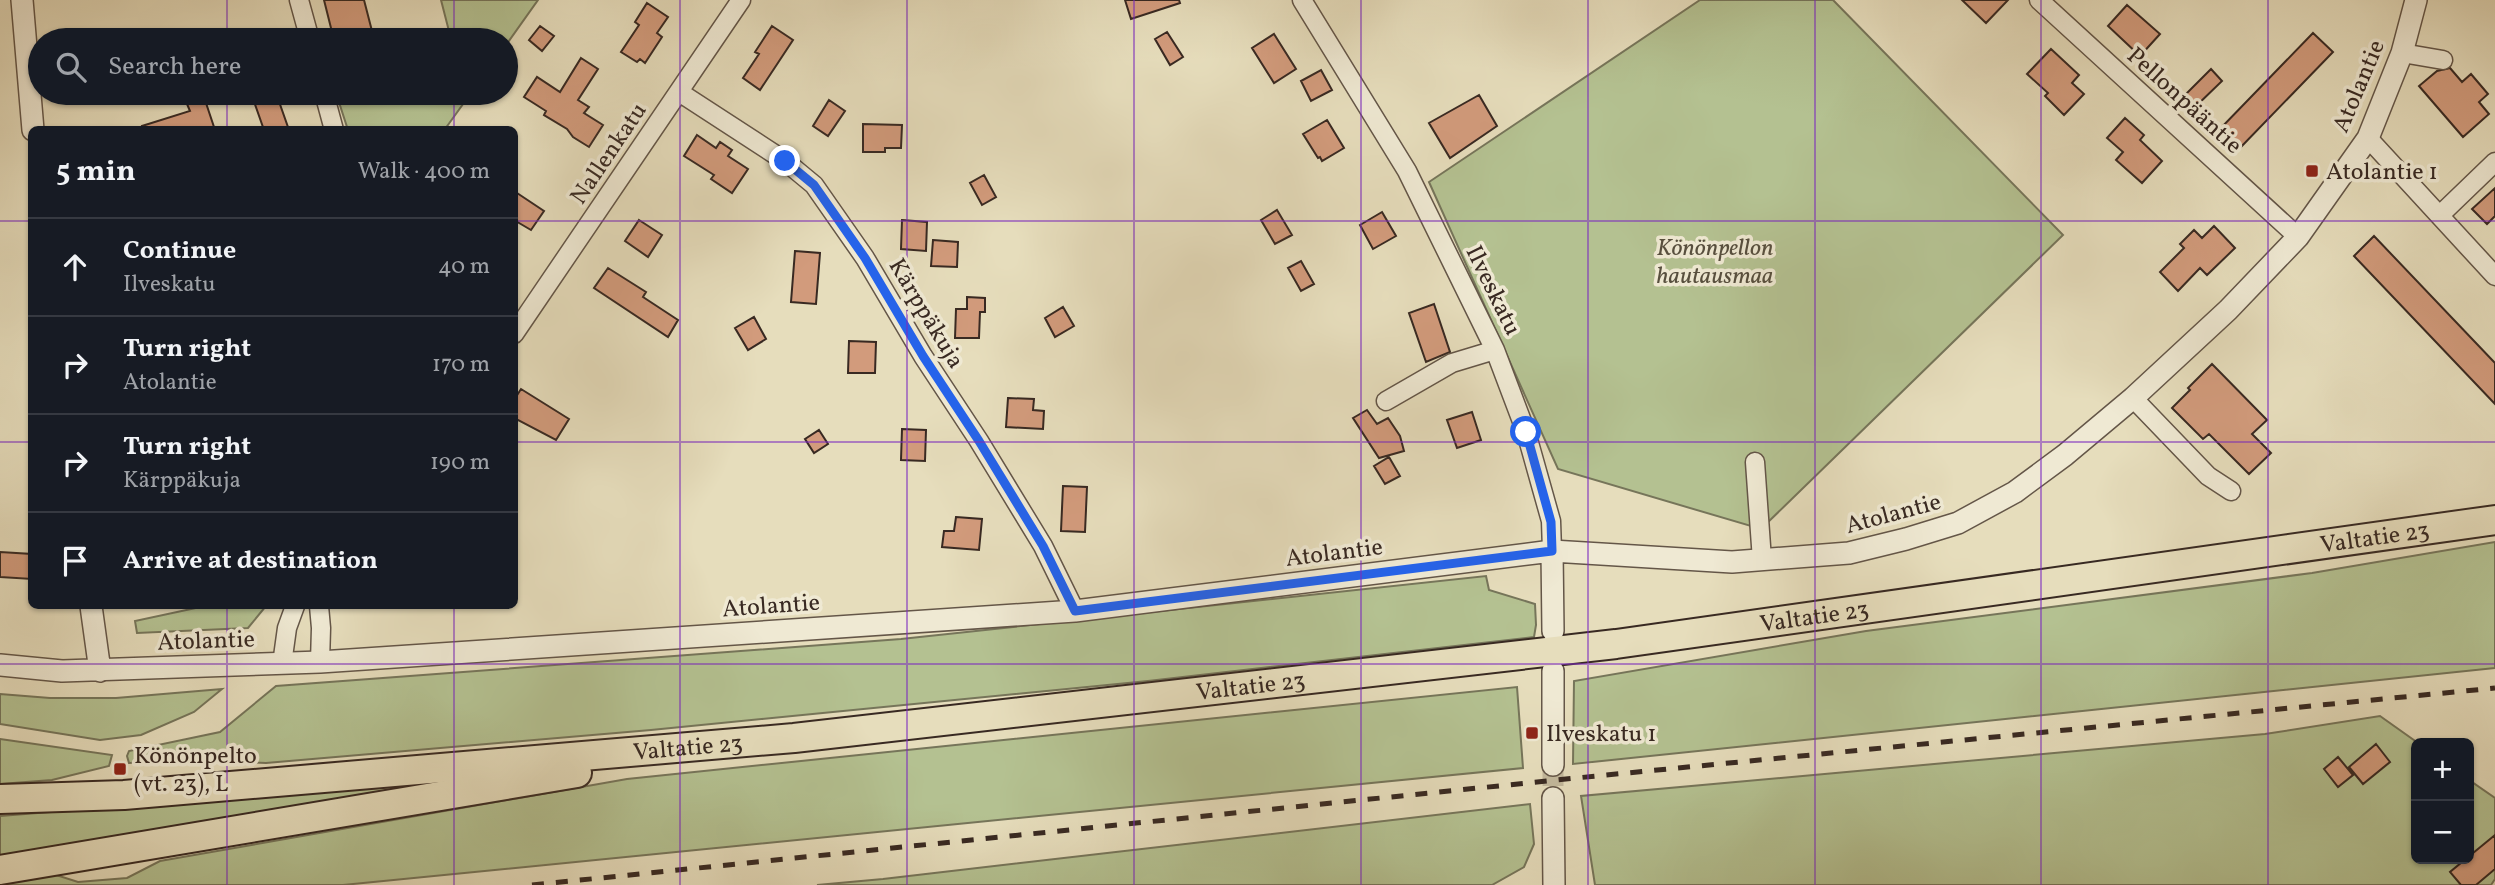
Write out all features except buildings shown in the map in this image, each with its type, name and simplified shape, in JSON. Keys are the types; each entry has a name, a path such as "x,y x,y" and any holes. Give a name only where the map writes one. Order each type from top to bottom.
{"highway":[{"name":"Valtatie 23","path":"0,799 124,795 794,738 1616,644 2495,520"},
{"path":"0,870 794,738"}],"street":[{"path":"22,0 28,71"},
{"path":"299,0 307,28"},
{"name":"Nallenkatu","path":"518,328 741,0"},
{"name":"Ilveskatu","path":"1303,0 1407,171 1494,350 1526,432 1551,522 1553,631"},
{"name":"Pellonpääntie","path":"2039,0 2298,237"},
{"name":"Atolantie","path":"0,665 62,671 100,671 282,664 1075,611 1552,551 1732,562 1849,553 1958,523 2015,492 2065,455 2133,398 2228,310 2298,237 2368,138 2402,53 2416,0"},
{"path":"2402,53 2442,60"},
{"name":"Kärppäkuja","path":"679,92 785,161 814,185 865,258 923,356 979,441 1043,546 1075,611"},
{"path":"31,105 33,126"},
{"path":"327,105 333,126"},
{"path":"2368,138 2495,276"},
{"path":"2440,215 2495,162"},
{"path":"1386,401 1452,363 1494,350"},
{"path":"2133,398 2208,476 2231,491"},
{"path":"1755,462 1762,560"},
{"path":"91,609 100,671"},
{"path":"282,664 287,628 294,609"},
{"path":"318,609 320,662"},
{"path":"1552,765 1553,671"},
{"path":"1553,798 1554,885"}],"green space":[{"path":"441,0 538,0 518,28 448,28"},
{"name":"Könönpellon hautausmaa","path":"1700,0 1833,0 2063,235 1761,529 1558,469 1429,182"},
{"path":"340,105 462,105 447,126 347,126"},
{"path":"2495,542 2495,668 1573,764 1574,681 1866,631 2312,573"},
{"path":"1486,576 1489,590 1535,604 1534,637 1148,681 651,730 266,763 199,760 129,763 127,756 129,751 220,732 276,686 901,639"},
{"path":"191,609 264,609 248,628 137,633 135,621"},
{"path":"1517,687 1523,768 343,885 0,885 0,879 50,873 78,882 127,878 160,861 627,779"},
{"path":"222,689 194,712 141,735 100,740 0,724 0,694 50,698 116,698"},
{"path":"2380,716 2411,738 2411,864 2474,864 2474,783 2495,798 2495,879 2491,885 1595,885 1581,796 2265,734"},
{"path":"0,739 112,755 109,766 52,780 0,784"},
{"path":"493,777 0,859 0,816"},
{"path":"1530,804 1534,844 1524,867 1492,885 817,885 883,879"}],"tunnel":[{"path":"1553,765 1553,798"}],"railway":[{"path":"532,885 1576,778 2495,688"}],"place":[{"name":"Atolantie 1","path":"2312,171"},
{"name":"Ilveskatu 1","path":"1532,733"},
{"name":"Könönpelto (vt. 23), L","path":"120,769"}],"route":[{"path":"785,161 814,185 865,258 923,356 1043,546 1075,611 1552,551 1551,522 1526,432"}]}
